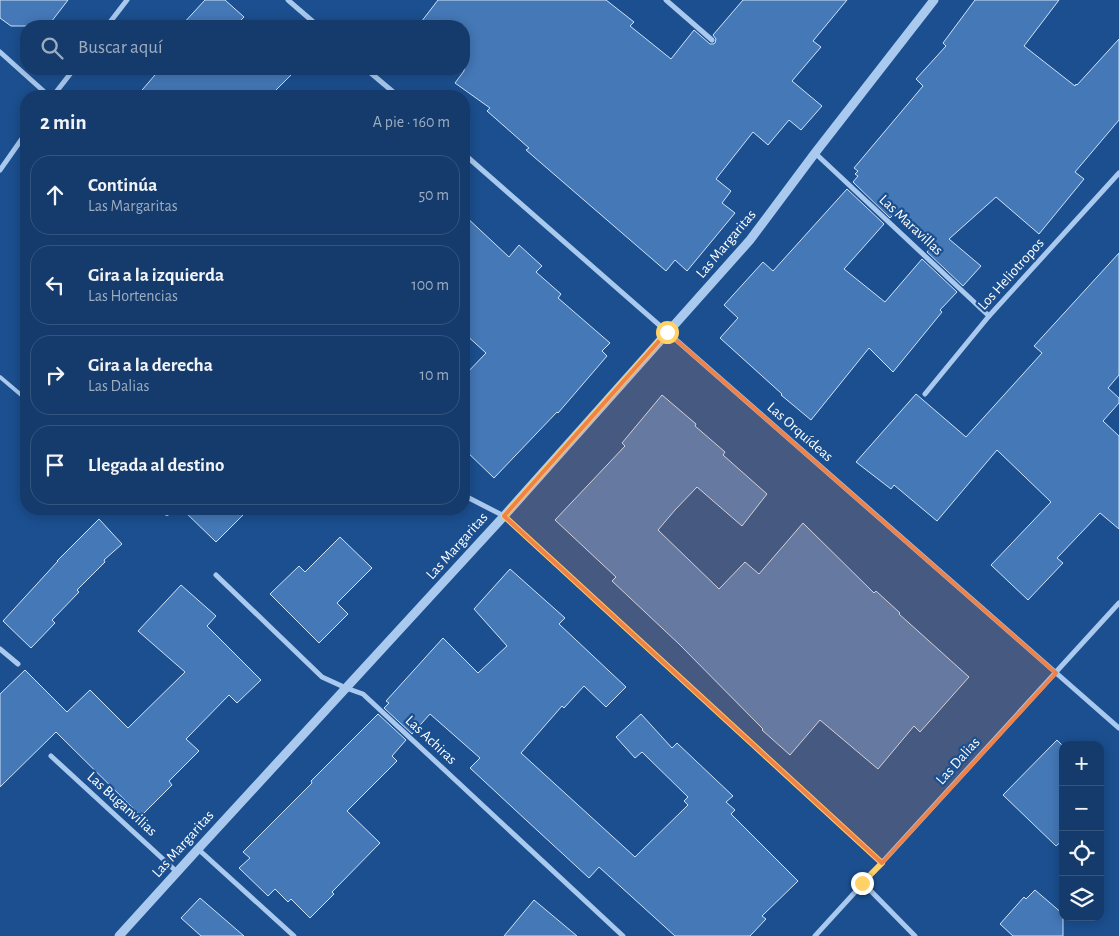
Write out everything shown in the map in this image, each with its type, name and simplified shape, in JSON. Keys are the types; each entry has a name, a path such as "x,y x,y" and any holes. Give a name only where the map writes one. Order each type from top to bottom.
{"street":[{"path":"112,20 127,0"},
{"path":"288,0 311,20"},
{"path":"666,0 712,40"},
{"name":"Las Margaritas","path":"119,936 504,516 750,240 934,0"},
{"path":"0,52 20,70"},
{"path":"26,75 42,90"},
{"path":"58,90 69,75"},
{"path":"373,75 391,90"},
{"path":"0,170 20,142"},
{"name":"Las Maravillas","path":"816,153 989,316"},
{"name":"Las Orquídeas","path":"470,159 1119,728"},
{"name":"Los Heliotropos","path":"925,394 989,316 1119,174"},
{"path":"470,499 504,516 882,863"},
{"name":"Las Achiras","path":"216,575 322,677 363,694 623,936"},
{"name":"Las Dalias","path":"815,936 1119,603"},
{"path":"0,649 18,664"},
{"name":"Las Buganvilias","path":"51,756 177,872"},
{"path":"198,849 294,936"},
{"path":"862,883 915,936"}],"lane":[{"path":"0,377 20,394"}],"highlighted area":[{"path":"667,332 1056,673 882,863 504,516"}],"building":[{"path":"0,0 68,0 53,20 20,20 20,26 11,26 0,18"},
{"path":"205,0 225,0 244,17 241,20 187,20"},
{"path":"438,0 606,0 634,22 630,26 671,59 694,30 710,44 715,43 716,39 713,35 743,0 847,0 813,41 821,47 792,81 822,106 801,130 789,120 768,145 753,132 716,179 731,191 722,203 735,213 687,271 675,260 666,271 526,150 529,148 487,111 490,108 470,94 470,90 465,90 455,83 461,75 470,75 470,20 423,20"},
{"path":"975,0 1059,0 1024,46 1075,86 1119,39 1119,120 1075,172 1084,179 1039,234 996,197 949,239 981,266 963,286 927,252 934,244 897,211 890,218 853,182 858,176 855,174 858,171 854,168 923,86 916,79 946,46 943,43"},
{"path":"155,75 291,75 276,90 142,90"},
{"path":"847,189 884,224 844,269 885,302 922,259 957,292 940,310 942,312 893,372 869,348 811,420 781,395 720,338 738,318 724,305 763,262 773,271"},
{"path":"470,221 509,257 519,245 542,266 536,272 561,294 558,298 610,343 602,351 607,356 558,413 494,478 470,455 470,370 486,353 470,338"},
{"path":"1119,253 1119,375 1108,388 1119,398 1119,403 1103,421 1119,436 1119,529 1100,513 1057,558 1063,563 1028,600 991,565 1051,502 997,450 937,521 894,485 891,489 856,462 916,394 966,437 1042,353 1034,346"},
{"path":"662,395 696,424 695,426 725,452 723,455 767,494 742,526 697,487 658,530 719,589 745,562 759,574 803,523 874,593 876,591 969,677 920,732 914,726 878,769 820,720 790,755 762,730 679,644 612,581 616,577 555,520 625,446 622,443"},
{"path":"188,515 243,515 216,542"},
{"path":"99,519 122,544 104,560 105,562 77,590 79,592 52,620 55,623 31,648 3,621 57,561"},
{"path":"340,537 372,568 337,603 348,614 319,643 270,594 299,566 305,572"},
{"path":"510,569 565,618 559,624 626,687 606,707 584,686 564,708 562,706 521,753 635,857 688,805 684,801 688,797 642,752 635,758 616,737 641,714 672,748 677,743 733,796 726,802 735,810 731,814 798,881 762,916 766,919 750,936 675,936 599,867 589,878 470,768 480,758 430,714 412,734 384,708 389,703 386,701 443,638 478,673 507,646 474,609"},
{"path":"181,585 216,616 207,626 261,680 237,703 229,695 186,739 199,751 169,781 172,785 141,816 56,732 0,787 0,694 25,670 67,712 90,690 128,728 185,672 138,631"},
{"path":"378,714 406,740 392,756 397,761 347,811 380,843 332,892 334,894 310,918 291,899 288,902 275,889 268,896 239,868 250,858 243,852"},
{"path":"1057,740 1059,742 1059,843 1056,846 1003,795"},
{"path":"1035,890 1059,911 1059,921 1063,921 1063,936 1013,936 1000,924 1024,897 1026,899"},
{"path":"200,898 244,936 201,936 181,918"},
{"path":"534,900 577,936 504,936"}],"route":[{"path":"667,332 504,516 882,863 862,883"}]}
